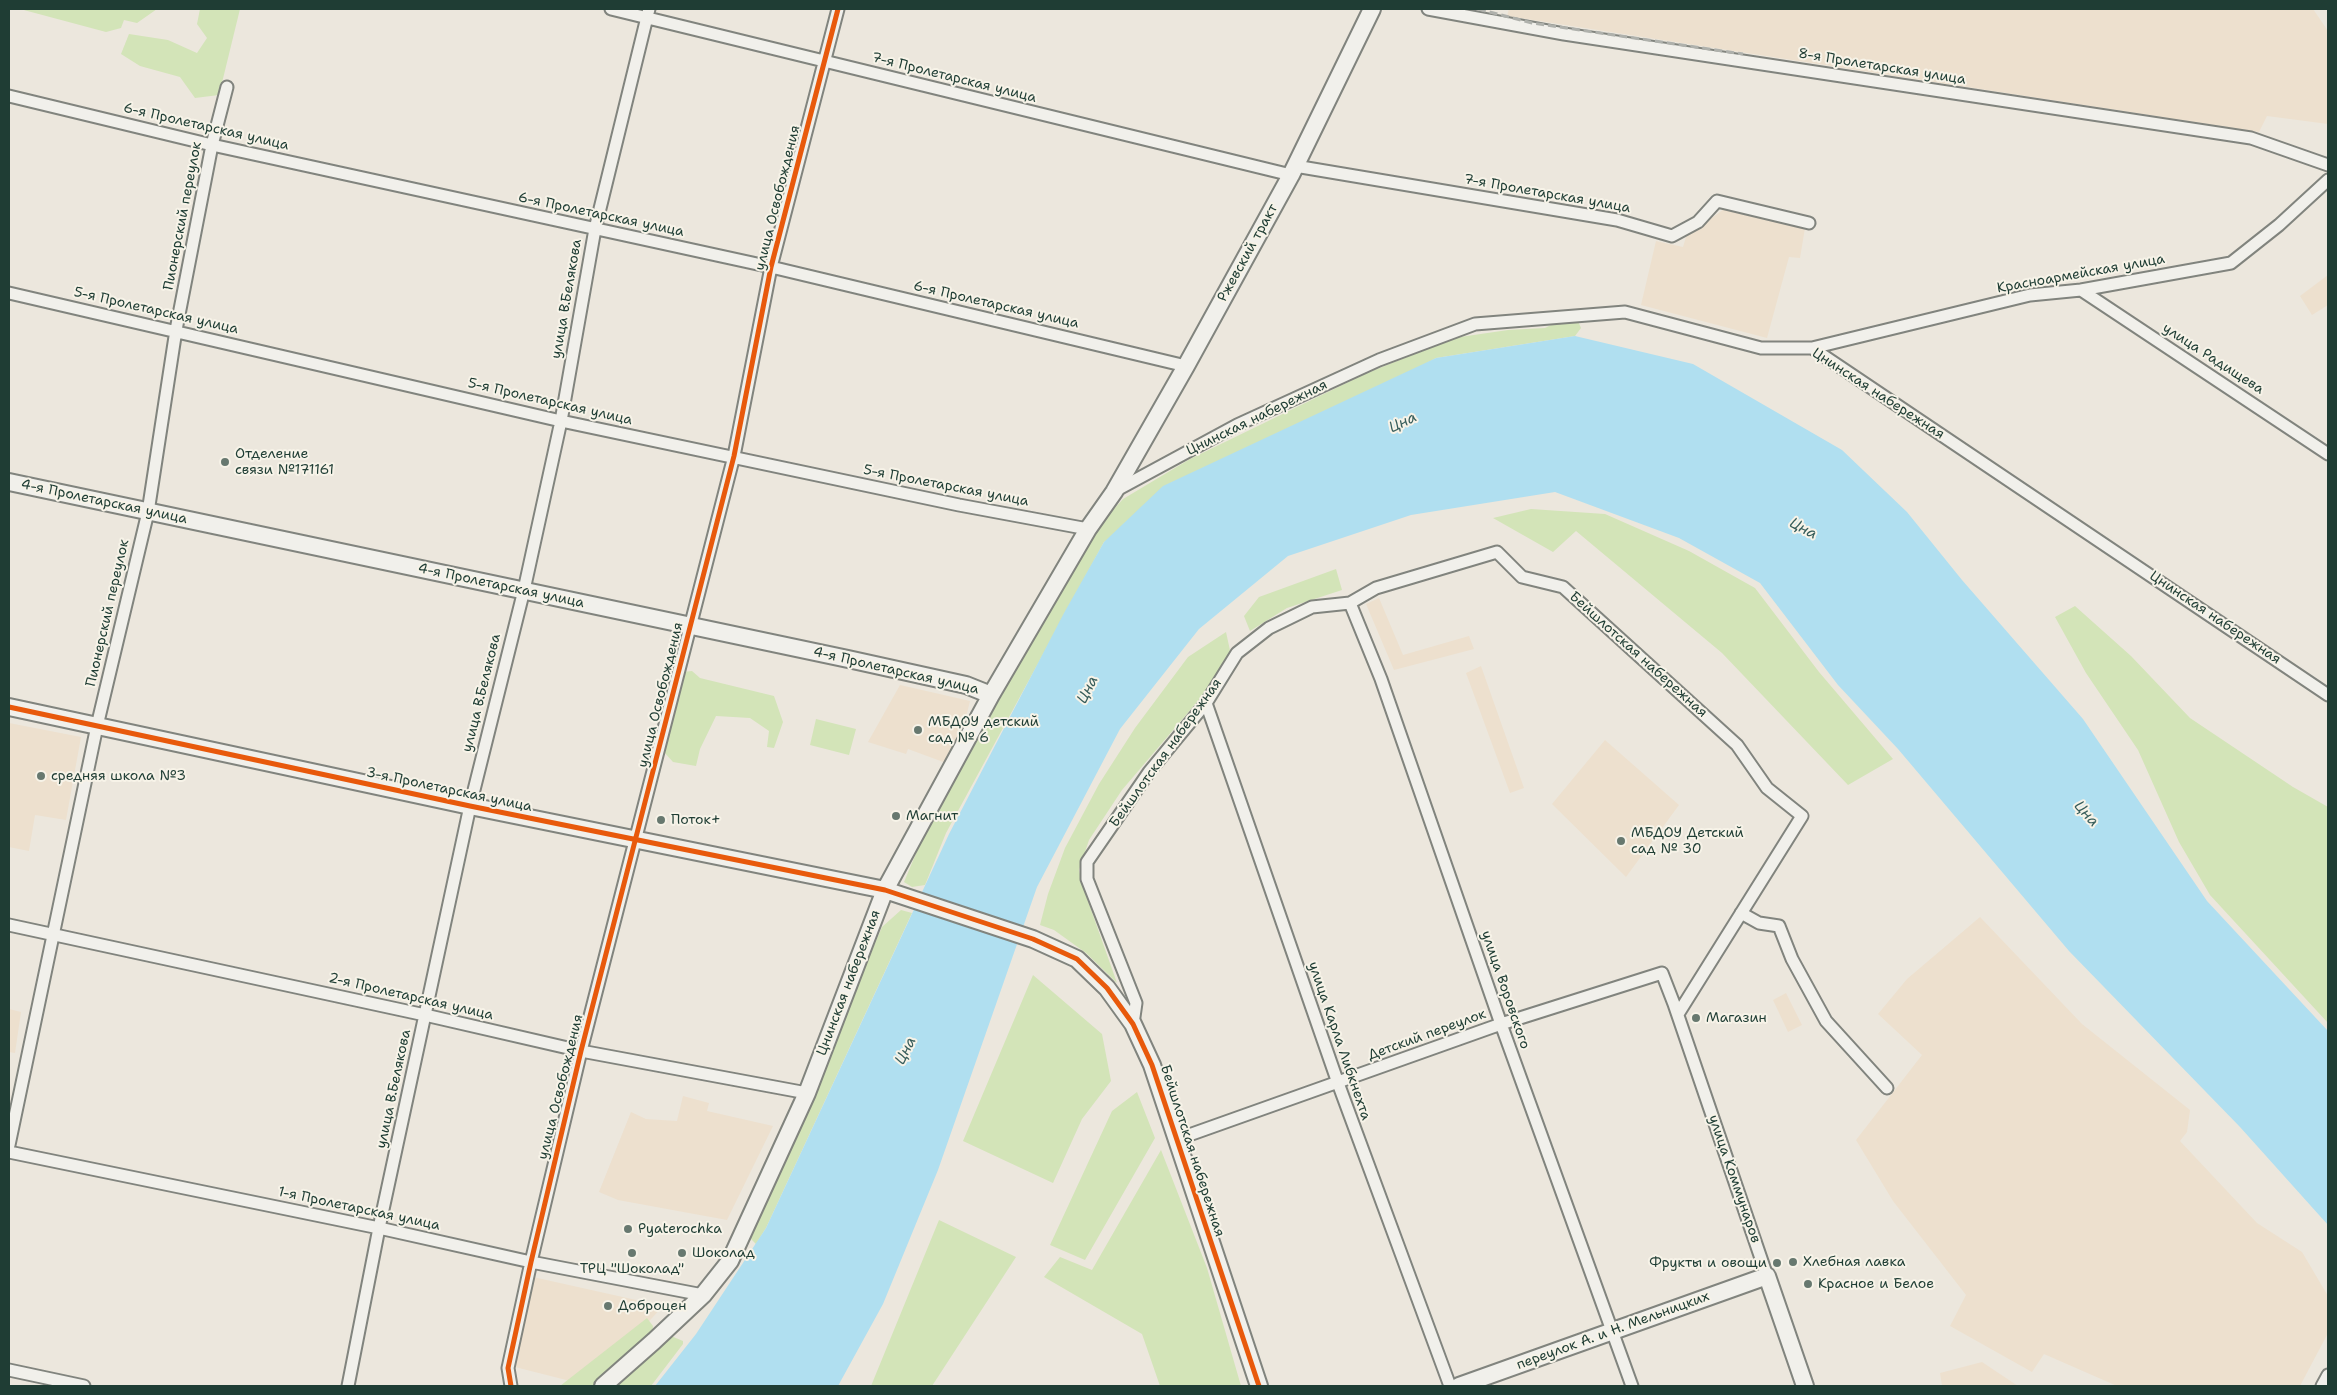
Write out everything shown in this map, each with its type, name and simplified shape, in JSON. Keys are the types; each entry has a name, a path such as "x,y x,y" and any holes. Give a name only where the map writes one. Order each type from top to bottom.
{"street":[{"name":"7-я Пролетарская улица","path":"611,9 648,13 825,61 1293,171 1617,220 1672,236 1698,222 1717,201 1810,223"},
{"name":"улица Освобождения","path":"511,1386 508,1368 581,1051 734,456 771,267 838,9"},
{"name":"Ржевский тракт","path":"1114,492 1186,366 1293,171 1372,9"},
{"name":"8-я Пролетарская улица","path":"1428,9 1564,34 2251,138 2328,165"},
{"name":"улица В.Белякова","path":"348,1386 470,806 524,590 561,420 595,229 648,13"},
{"name":"Пионерский переулок","path":"9,1145 97,726 148,512 176,330 212,145 227,87"},
{"name":"6-я Пролетарская улица","path":"9,96 212,145 771,267 1186,366"},
{"name":"Красноармейская улица","path":"1812,348 2030,295 2081,290 2231,263 2280,225 2328,180"},
{"name":"улица Радищева","path":"2081,290 2328,454"},
{"name":"5-я Пролетарская улица","path":"9,293 561,420 960,506 1088,529"},
{"name":"Цнинская набережная","path":"603,1386 654,1342 702,1294 730,1260 807,1093 885,890 991,695 1088,529 1114,492 1237,426 1379,360 1475,324 1625,312 1760,348 1812,348 2328,695"},
{"name":"4-я Пролетарская улица","path":"9,482 957,683 991,695"},
{"name":"Бейшлотская набережная","path":"1133,1024 1136,1003 1087,879 1087,862 1149,772 1206,703 1237,653 1269,628 1312,607 1350,603 1376,588 1497,552 1522,577 1562,587 1737,745 1767,788 1802,816 1741,913"},
{"name":"улица Воровского","path":"1350,603 1381,678 1501,1024 1632,1386"},
{"name":"улица Карла Либкнехта","path":"1206,703 1338,1084 1450,1386"},
{"name":"3-я Пролетарская улица","path":"9,707 470,806 885,890 911,897"},
{"name":"Бейшлотская набережная","path":"911,897 1033,939 1078,959 1107,988 1133,1024 1152,1064 1175,1140 1259,1386"},
{"path":"1678,1014 1741,913 1759,923 1780,926 1792,959 1826,1021 1887,1088"},
{"name":"2-я Пролетарская улица","path":"9,925 425,1015 581,1051 807,1093"},
{"name":"Детский переулок","path":"1175,1140 1338,1084 1501,1024 1662,973"},
{"name":"улица Коммунаров","path":"1662,973 1678,1014 1805,1386"},
{"name":"1-я Пролетарская улица","path":"9,1152 380,1228 531,1262 702,1294"},
{"name":"переулок А. и Н. Мельницких","path":"1459,1386 1767,1276"},
{"path":"9,1370 84,1386"},
{"path":"2322,1386 2328,1375"}],"shaded area":[{"path":"1509,9 2313,9 2328,31 2328,124 2267,116 2259,132 1507,16"},
{"path":"1724,209 1805,228 1800,258 1789,257 1767,338 1641,305 1656,241 1683,247 1686,237"},
{"path":"2328,275 2328,305 2312,315 2300,296"},
{"path":"1379,598 1403,655 1469,636 1474,649 1394,670 1366,604"},
{"path":"1481,666 1524,788 1510,793 1466,673"},
{"name":"МБДОУ детский сад № 6","path":"900,685 970,701 966,717 946,763 908,749 906,754 868,742"},
{"name":"средняя школа №3","path":"9,723 81,737 66,820 35,815 29,851 9,847"},
{"name":"МБДОУ Детский сад № 30","path":"1605,740 1679,805 1626,877 1552,804"},
{"path":"1980,917 2082,1024 2190,1110 2187,1132 2180,1141 2257,1223 2302,1252 2328,1296 2328,1333 2300,1386 2117,1386 2044,1354 2032,1372 1950,1326 1966,1295 1893,1201 1856,1140 1922,1055 1878,1014 1907,979"},
{"path":"1786,993 1802,1025 1788,1032 1773,1000"},
{"path":"9,1009 21,1012 15,1053 9,1052"},
{"path":"683,1096 709,1103 707,1111 773,1126 727,1220 618,1200 599,1192 631,1112 646,1119 677,1121"},
{"path":"533,1277 663,1306 590,1386 511,1366"},
{"path":"1982,1362 2018,1386 1942,1386 1940,1373"}],"green space":[{"path":"20,9 157,9 137,23 124,20 121,28 106,32"},
{"path":"200,9 240,9 219,95 195,98 180,77 140,66 121,54 129,34 168,40 197,53 207,38 197,24"},
{"path":"1578,321 1581,328 1575,336 1436,358 1104,542 946,833 925,885 912,887 904,882 933,813 1008,679 1039,629 1048,608 1095,530 1123,499 1190,459 1367,373 1412,355 1460,337 1508,330 1545,328 1553,324"},
{"path":"1531,509 1605,514 1689,551 1755,588 1819,672 1893,759 1848,785 1722,653 1576,531 1553,552 1493,518"},
{"path":"1336,569 1342,590 1287,608 1250,631 1244,616 1259,597"},
{"path":"2075,606 2131,656 2190,718 2293,787 2328,807 2328,1023 2210,895 2179,842 2138,750 2086,673 2055,617"},
{"path":"1226,632 1231,655 1209,688 1122,790 1089,840 1079,870 1083,887 1117,983 1086,953 1054,930 1040,925 1048,894 1065,848 1099,784 1135,728 1188,657"},
{"path":"692,671 700,678 774,696 783,722 774,748 767,747 769,731 750,718 716,716 700,749 696,766 673,762 664,752 669,726 683,672"},
{"path":"816,719 856,729 849,755 810,745"},
{"path":"901,910 912,913 766,1228 756,1244 749,1237 882,927"},
{"path":"1033,975 1102,1034 1111,1081 1082,1119 1053,1183 963,1141"},
{"path":"1137,1092 1155,1138 1085,1260 1050,1245 1112,1111"},
{"path":"1161,1150 1207,1268 1241,1386 1160,1386 1142,1334 1044,1277 1060,1257 1092,1270"},
{"path":"939,1220 1016,1257 932,1386 871,1386"},
{"path":"647,1318 653,1326 652,1337 597,1386 560,1386"},
{"path":"671,1336 683,1341 683,1344 651,1386 612,1386"}],"water":[{"name":"Цна","path":"1575,336 1693,364 1842,450 1907,512 1962,580 2083,719 2207,901 2328,1031 2328,1225 2240,1127 2069,951 1898,749 1838,685 1760,583 1679,538 1555,492 1411,515 1288,556 1199,629 1120,729 1037,887 938,1170 883,1304 838,1386 655,1386 696,1334 766,1228 949,834 1064,613 1104,542 1163,486 1436,358"}],"railway":[{"path":"1478,9 1532,23 1743,54"}],"cycle path":[{"path":"511,1386 508,1368 581,1051 734,456 771,267 838,9"},
{"path":"9,707 470,806 885,890 1033,939 1077,959 1107,988 1133,1024 1152,1065 1259,1386"}],"place":[{"name":"Отделение связи №171161","path":"225,462"},
{"name":"МБДОУ детский сад № 6","path":"918,730"},
{"name":"средняя школа №3","path":"41,776"},
{"name":"Магнит","path":"896,816"},
{"name":"Поток+","path":"661,820"},
{"name":"МБДОУ Детский сад № 30","path":"1621,841"},
{"name":"Магазин","path":"1696,1018"},
{"name":"Pyaterochka","path":"628,1229"},
{"name":"ТРЦ \"Шоколад\"","path":"632,1253"},
{"name":"Шоколад","path":"682,1253"},
{"name":"Хлебная лавка","path":"1793,1262"},
{"name":"Фрукты и овощи","path":"1777,1263"},
{"name":"Красное и Белое","path":"1808,1284"},
{"name":"Доброцен","path":"608,1306"}]}
